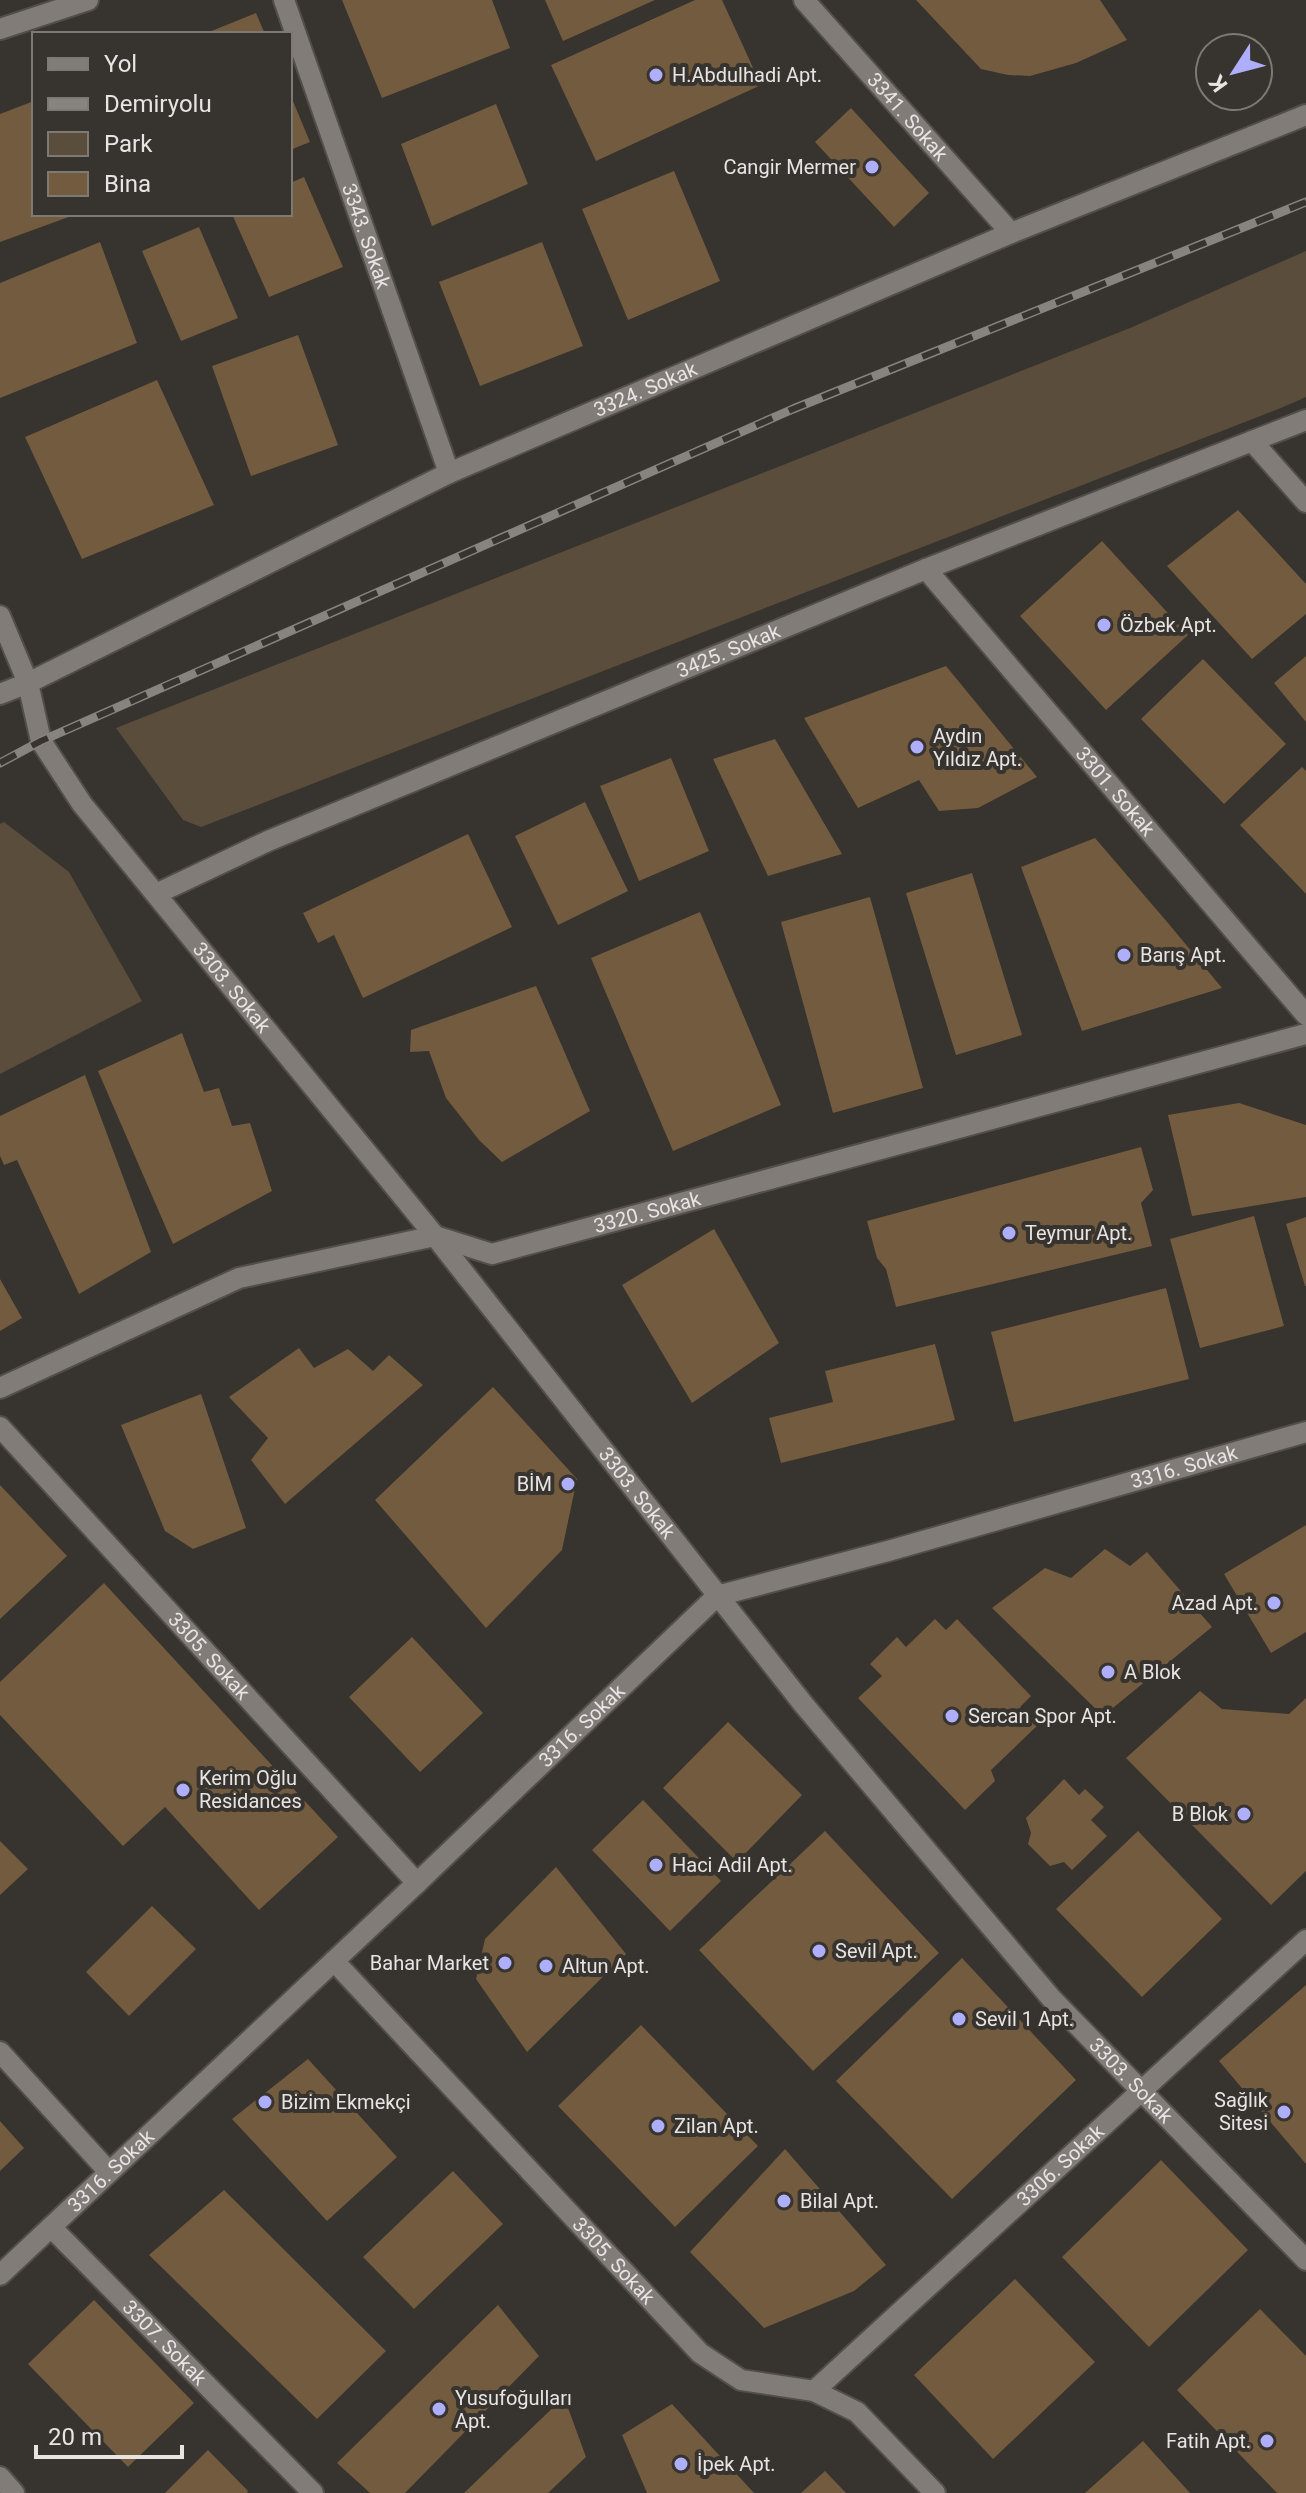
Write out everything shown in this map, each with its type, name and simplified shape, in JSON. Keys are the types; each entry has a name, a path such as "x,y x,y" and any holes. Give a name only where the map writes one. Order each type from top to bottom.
{"street":[{"path":"0,29 88,0"},
{"name":"3343. Sokak","path":"284,0 449,473"},
{"name":"3341. Sokak","path":"804,0 1011,233"},
{"name":"3324. Sokak","path":"0,694 28,683 449,473 1011,233 1306,115"},
{"name":"3425. Sokak","path":"156,894 268,841 926,569 1306,420"},
{"path":"1252,441 1306,502"},
{"name":"3301. Sokak","path":"926,569 1306,1015"},
{"name":"3303. Sokak","path":"0,616 28,683 41,741 82,804 435,1236 804,1705 1051,1998 1306,2260"},
{"name":"3320. Sokak","path":"0,1388 239,1278 435,1236 492,1254 1306,1034"},
{"name":"3305. Sokak","path":"0,1427 417,1883"},
{"name":"3316. Sokak","path":"0,2275 717,1596 888,1551 1306,1432"},
{"name":"3306. Sokak","path":"814,2391 1306,1940"},
{"name":"3305. Sokak","path":"334,1961 700,2353 741,2380 814,2391 857,2412 935,2493"},
{"path":"0,2052 109,2172"},
{"name":"3307. Sokak","path":"51,2227 313,2493"},
{"path":"0,2477 14,2493"}],"green space":[{"path":"1306,251 1306,397 1281,408 201,827 183,820 116,728 1130,328"},
{"path":"4,822 69,872 142,1001 0,1074 0,824"}],"building":[{"path":"342,0 492,0 510,48 382,98"},
{"path":"545,0 655,0 563,41"},
{"name":"H.Abdulhadi Apt.","path":"695,0 722,0 761,85 596,161 551,65"},
{"path":"916,0 1100,0 1127,40 1076,63 1030,76 1008,75 981,69"},
{"path":"256,13 264,32 209,32"},
{"path":"292,99 310,142 292,149"},
{"path":"32,102 32,216 72,216 0,242 0,114"},
{"path":"496,104 528,184 432,226 401,144"},
{"name":"Cangir Mermer","path":"851,108 929,193 894,227 815,142"},
{"path":"674,171 720,281 628,320 582,209"},
{"path":"304,177 343,267 269,297 233,216 292,216 292,182"},
{"path":"199,227 238,318 181,341 142,251"},
{"path":"100,242 137,343 0,398 0,283"},
{"path":"542,242 583,346 480,386 439,282"},
{"path":"298,335 338,445 251,476 212,366"},
{"path":"157,380 214,505 82,559 25,437"},
{"path":"1238,510 1306,584 1306,614 1252,659 1167,566"},
{"name":"Özbek Apt.","path":"1102,541 1188,635 1106,710 1020,616"},
{"path":"1306,656 1306,722 1274,683"},
{"path":"1203,659 1286,744 1224,804 1141,719"},
{"name":"Aydın Yıldız Apt.","path":"946,666 1037,777 978,808 939,811 919,780 858,808 804,718"},
{"path":"775,739 842,854 768,876 713,759"},
{"path":"671,758 709,851 639,881 600,786"},
{"path":"1302,767 1306,771 1306,894 1240,825"},
{"path":"585,802 628,891 558,925 515,836"},
{"path":"468,834 512,927 363,998 334,935 318,943 303,913"},
{"name":"Barış Apt.","path":"1095,838 1222,988 1082,1031 1021,867"},
{"path":"972,873 1022,1035 956,1055 906,893"},
{"path":"870,897 923,1088 833,1113 781,922"},
{"path":"700,912 781,1105 673,1151 591,958"},
{"path":"536,986 590,1111 502,1162 479,1140 446,1098 429,1051 410,1052 411,1030"},
{"path":"182,1033 204,1092 219,1088 232,1126 250,1123 272,1191 173,1244 98,1071"},
{"path":"85,1075 151,1252 79,1294 17,1160 4,1165 0,1156 0,1116"},
{"path":"1239,1103 1306,1125 1306,1197 1192,1216 1168,1115"},
{"name":"Teymur Apt.","path":"1141,1147 1153,1190 1141,1203 1152,1246 896,1307 886,1269 877,1258 867,1221"},
{"path":"1254,1216 1284,1326 1200,1348 1170,1239"},
{"path":"1306,1217 1306,1286 1305,1286 1286,1224"},
{"path":"714,1229 779,1343 692,1403 622,1285"},
{"path":"0,1279 22,1318 0,1331"},
{"path":"1166,1288 1189,1379 1014,1422 991,1332"},
{"path":"935,1344 955,1420 781,1463 769,1418 833,1402 825,1371"},
{"path":"299,1348 314,1368 348,1349 373,1371 389,1355 423,1385 285,1504 251,1460 268,1438 229,1397"},
{"path":"493,1387 577,1479 562,1550 486,1628 375,1500"},
{"path":"201,1394 246,1528 193,1549 165,1531 121,1425"},
{"path":"0,1485 67,1556 0,1619"},
{"name":"Azad Apt.","path":"1306,1525 1306,1632 1271,1653 1224,1574"},
{"name":"A Blok","path":"1105,1549 1130,1566 1147,1552 1212,1627 1103,1716 992,1608 1045,1568 1071,1578"},
{"name":"Kerim Oğlu Residances","path":"104,1583 338,1837 259,1910 165,1807 123,1846 0,1715 0,1682"},
{"name":"Sercan Spor Apt.","path":"935,1619 946,1630 957,1619 1031,1696 1020,1707 1038,1725 991,1770 995,1781 965,1810 858,1698 882,1676 870,1664 897,1637 906,1647"},
{"path":"412,1637 483,1713 420,1772 349,1697"},
{"name":"B Blok","path":"1200,1691 1222,1709 1289,1714 1306,1698 1306,1871 1271,1905 1126,1758"},
{"path":"728,1722 802,1795 737,1862 663,1788"},
{"path":"1064,1779 1079,1795 1085,1789 1104,1807 1091,1820 1107,1836 1072,1870 1064,1862 1050,1866 1028,1844 1031,1833 1026,1818"},
{"name":"Haci Adil Apt.","path":"643,1800 721,1881 670,1931 592,1850"},
{"name":"Sevil Apt.","path":"825,1831 939,1953 813,2071 699,1950"},
{"path":"1138,1831 1222,1919 1142,1997 1056,1909"},
{"path":"0,1841 28,1869 0,1895"},
{"name":"Altun Apt.","path":"556,1867 626,1954 527,2052 476,1979 485,1939"},
{"path":"152,1906 196,1949 129,2016 86,1972"},
{"name":"Sevil 1 Apt.","path":"962,1958 1076,2080 952,2199 836,2081"},
{"name":"Sağlık Sitesi","path":"1306,1985 1306,2164 1219,2061"},
{"name":"Zilan Apt.","path":"641,2025 758,2146 675,2227 558,2106"},
{"path":"308,2059 397,2157 327,2221 232,2119"},
{"path":"0,2121 24,2148 0,2171"},
{"name":"Bilal Apt.","path":"785,2149 886,2265 854,2291 764,2328 690,2252"},
{"path":"1161,2160 1248,2250 1149,2347 1062,2257"},
{"path":"453,2171 503,2224 414,2309 363,2257"},
{"path":"224,2190 386,2351 317,2419 149,2255"},
{"path":"1015,2279 1095,2362 993,2459 914,2375"},
{"path":"94,2300 194,2403 128,2467 28,2364"},
{"name":"Yusufoğulları Apt.","path":"498,2305 539,2356 405,2493 370,2493 337,2463"},
{"name":"Fatih Apt.","path":"1260,2309 1306,2356 1306,2493 1277,2493 1177,2390"},
{"path":"564,2397 586,2457 548,2493 464,2493"},
{"name":"İpek Apt.","path":"672,2404 754,2493 647,2493 622,2435"},
{"path":"1143,2441 1190,2493 1085,2493"},
{"path":"208,2450 247,2493 165,2493"},
{"path":"825,2471 846,2493 801,2493"}],"railway":[{"path":"0,763 41,741 793,409 1306,202"}],"place":[{"name":"H.Abdulhadi Apt.","path":"656,75"},
{"name":"Cangir Mermer","path":"872,167"},
{"name":"Özbek Apt.","path":"1104,625"},
{"name":"Aydın Yıldız Apt.","path":"917,747"},
{"name":"Barış Apt.","path":"1124,955"},
{"name":"Teymur Apt.","path":"1009,1233"},
{"name":"BİM","path":"568,1484"},
{"name":"Azad Apt.","path":"1274,1603"},
{"name":"A Blok","path":"1108,1672"},
{"name":"Sercan Spor Apt.","path":"952,1716"},
{"name":"Kerim Oğlu Residances","path":"183,1790"},
{"name":"B Blok","path":"1244,1814"},
{"name":"Haci Adil Apt.","path":"656,1865"},
{"name":"Sevil Apt.","path":"819,1951"},
{"name":"Bahar Market","path":"505,1963"},
{"name":"Altun Apt.","path":"546,1966"},
{"name":"Sevil 1 Apt.","path":"959,2019"},
{"name":"Bizim Ekmekçi","path":"265,2102"},
{"name":"Sağlık Sitesi","path":"1284,2112"},
{"name":"Zilan Apt.","path":"658,2126"},
{"name":"Bilal Apt.","path":"784,2201"},
{"name":"Yusufoğulları Apt.","path":"439,2409"},
{"name":"Fatih Apt.","path":"1267,2441"},
{"name":"İpek Apt.","path":"681,2464"}]}
